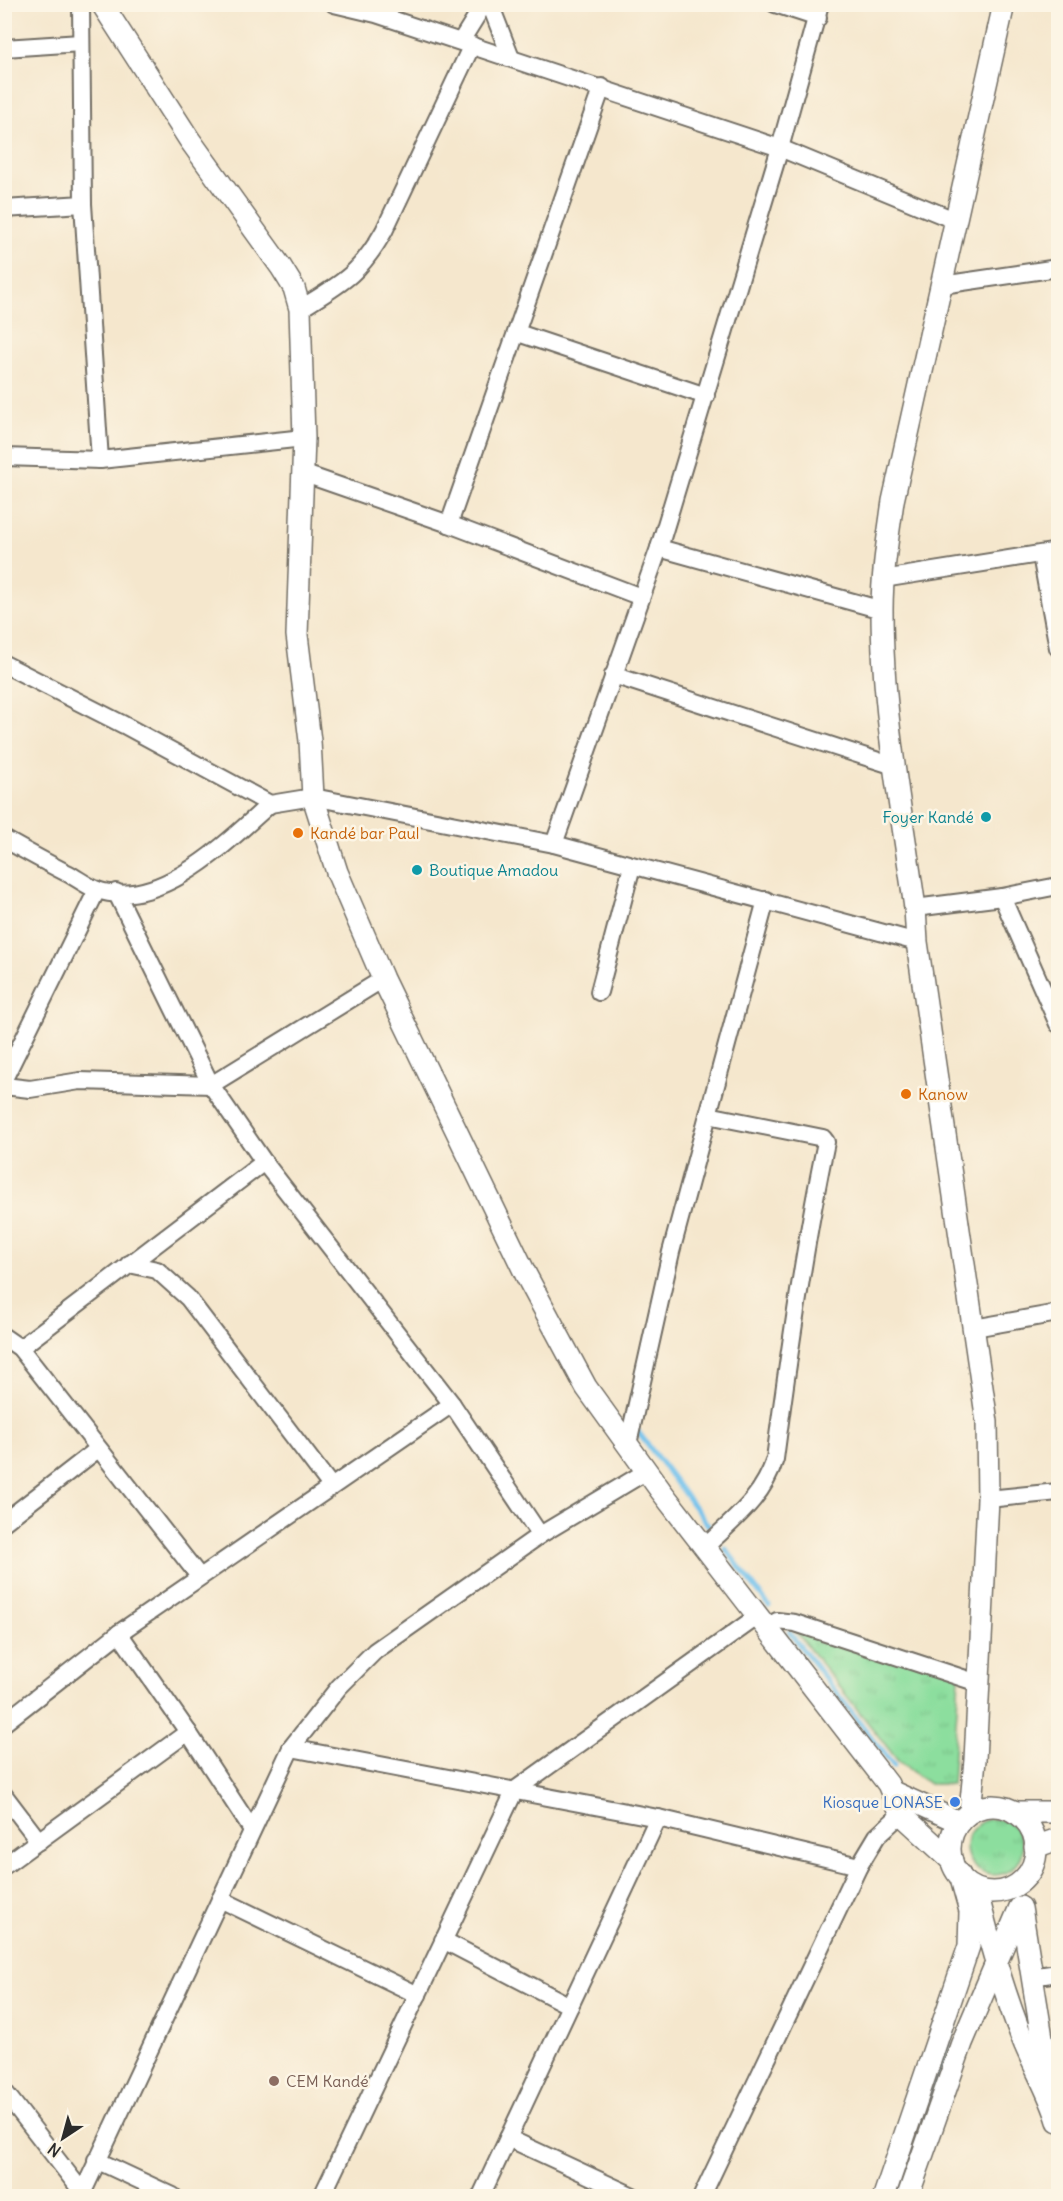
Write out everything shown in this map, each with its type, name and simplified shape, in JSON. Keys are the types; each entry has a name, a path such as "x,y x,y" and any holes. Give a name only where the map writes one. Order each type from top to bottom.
{"street":[{"path":"81,4 83,204 100,460"},
{"path":"102,4 189,139 294,288 300,309 304,438 297,635 310,741 313,797 337,872 383,979 532,1287 586,1387 647,1471 892,1792 901,1814 962,1875 990,1891 1006,1889 1024,1878"},
{"path":"334,4 376,14 467,43 780,148 954,219"},
{"path":"300,309 348,279 368,259 384,231 484,4"},
{"path":"490,4 511,58"},
{"path":"554,844 659,548 819,11 775,4"},
{"path":"1004,4 954,219 942,285 893,501 883,579 882,610 886,698 894,766 915,908 917,942 987,1422 988,1499 975,1760 964,1817 951,1840 995,1968 1025,2045 1041,2081 1050,2094 1059,2121"},
{"path":"4,48 81,43"},
{"path":"449,524 518,333 602,87"},
{"path":"4,208 83,204"},
{"path":"942,285 1059,268"},
{"path":"518,333 706,396"},
{"path":"4,457 100,460 304,438"},
{"path":"302,473 449,524 641,597"},
{"path":"659,548 882,610"},
{"path":"883,579 1059,551"},
{"path":"1041,555 1059,648"},
{"path":"4,664 124,725 270,804"},
{"path":"613,675 894,766"},
{"path":"4,839 97,890 116,892 144,890 216,854 270,804 313,797 554,844 917,942"},
{"path":"599,992 632,866"},
{"path":"915,908 1002,897 1059,886"},
{"path":"4,1079 97,890"},
{"path":"116,892 211,1085 264,1162 452,1404 540,1534"},
{"path":"1002,897 1059,1024"},
{"path":"628,1444 671,1252 766,900"},
{"path":"4,1086 30,1089 80,1081 211,1085 383,979"},
{"path":"705,1547 759,1494 768,1480 775,1459 798,1288 814,1189 826,1142 824,1138 708,1115"},
{"path":"20,1348 264,1162"},
{"path":"129,1264 157,1270 188,1298 331,1486"},
{"path":"974,1328 1059,1313"},
{"path":"4,1337 20,1348 199,1576"},
{"path":"4,1723 119,1633 199,1576 452,1404"},
{"path":"4,1522 98,1449"},
{"path":"82,2195 96,2160 291,1748 339,1687 375,1651 540,1534 647,1471"},
{"path":"988,1499 1059,1492"},
{"path":"322,2196 514,1790 763,1622 795,1623 978,1683"},
{"path":"119,1633 252,1830"},
{"path":"4,1866 188,1732"},
{"path":"291,1748 658,1818 859,1866"},
{"path":"908,2196 962,2043 1020,1907 1024,1878 1034,1858 1035,1847 1028,1826 1005,1809 975,1760"},
{"path":"892,1792 964,1817 981,1807 1059,1812"},
{"path":"4,1795 39,1841"},
{"path":"702,2196 859,1866 877,1836 901,1814"},
{"path":"481,2196 658,1818"},
{"path":"1035,1847 1059,1839"},
{"path":"884,2196 969,1946 970,1911 962,1875"},
{"path":"220,1899 417,1995"},
{"path":"1020,1907 1051,2078 1050,2094"},
{"path":"443,1940 570,2006"},
{"path":"1031,1977 1059,1973"},
{"path":"4,2091 82,2195"},
{"path":"508,2138 633,2196"},
{"path":"96,2160 173,2196"}],"green space":[{"path":"793,1628 960,1663 952,1784 929,1784 898,1761"},
{"path":"988,1819 1000,1819 1010,1823 1018,1831 1022,1847 1018,1863 1010,1871 1000,1875 988,1875 978,1871 970,1863 966,1853 966,1841 970,1831 978,1823"}],"waterway":[{"path":"636,1429 708,1525"},
{"path":"725,1548 769,1606"},
{"path":"789,1632 894,1766"},
{"path":"917,2133 964,1998"}],"place":[{"name":"Foyer Kandé","path":"986,817"},
{"name":"Kandé bar Paul","path":"298,833"},
{"name":"Boutique Amadou","path":"417,870"},
{"name":"Kanow","path":"906,1094"},
{"name":"Kiosque LONASE","path":"955,1802"},
{"name":"CEM Kandé","path":"274,2081"}]}
